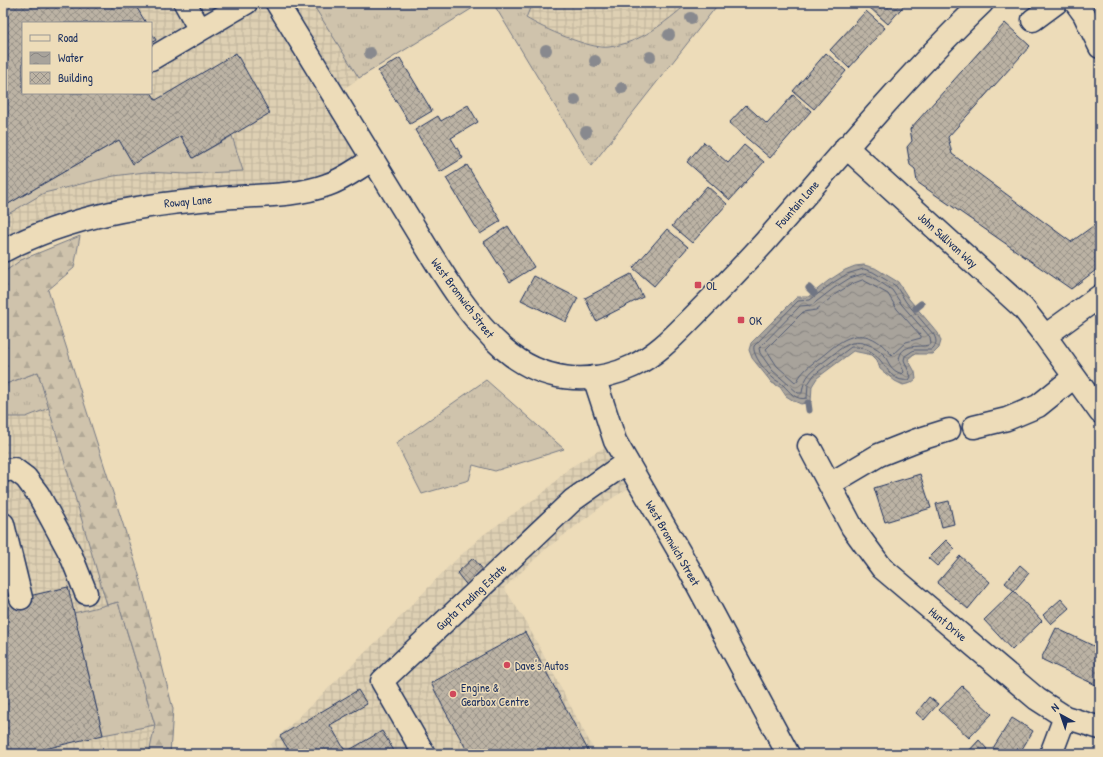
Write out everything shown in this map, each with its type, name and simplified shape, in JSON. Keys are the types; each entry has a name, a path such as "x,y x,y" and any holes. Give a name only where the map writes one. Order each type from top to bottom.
{"street":[{"path":"185,3 200,30"},
{"path":"152,58 246,3"},
{"name":"West Bromwich Street","path":"278,3 372,160 443,274 482,327 515,358 540,372 564,378 594,377 611,432 688,567 788,754"},
{"name":"Fountain Lane","path":"594,377 616,373 634,366 652,356 670,341 728,283 846,147 943,40 982,3"},
{"path":"1033,20 1056,3"},
{"path":"1076,3 1084,14 1100,47"},
{"name":"John Sullivan Way","path":"846,147 1023,308 1100,412"},
{"name":"Roway Lane","path":"3,250 61,225 120,211 165,203 299,193 328,185 372,160"},
{"path":"1045,336 1100,296"},
{"path":"974,427 1007,419 1038,406 1074,377"},
{"path":"830,484 880,455 917,440 949,430"},
{"name":"Hunt Drive","path":"810,446 852,527 882,568 1037,699 1065,717 1100,728"},
{"name":"Gupta Trading Estate","path":"424,754 382,681 573,500 627,462"},
{"path":"3,471 14,469 26,478 38,494 70,553 86,593"},
{"path":"3,524 21,598"},
{"path":"1051,754 1065,717"}],"shaded area":[{"path":"3,3 481,3 333,95 372,160 329,185 231,197 24,239 48,290 173,709 170,754 3,754"},
{"path":"493,3 719,3 591,166"},
{"path":"615,441 639,482 611,499 546,549 504,588 526,622 596,754 275,754 270,745 381,637 449,566 483,535 543,493 569,468"}],"green space":[{"path":"312,3 481,3 359,78"},
{"path":"493,3 532,3 526,18 579,42 601,47 609,47 620,45 642,37 661,25 688,3 719,3 591,166"},
{"path":"181,136 193,158 232,136 243,171 187,174 145,172 114,176 44,193 3,217 3,207 119,140"},
{"path":"80,236 74,268 48,290 138,571 173,709 170,754 149,754 155,725 118,602 107,605 38,372 3,385 3,273 21,260"},
{"path":"38,372 49,408 26,417 3,417 3,385"},
{"path":"486,380 564,449 495,471 473,465 469,480 422,494 396,443"},
{"path":"118,602 155,725 103,735 74,613"}],"water":[{"path":"864,265 875,268 898,282 909,299 938,333 941,341 939,348 933,354 914,354 908,359 915,372 916,379 911,383 903,385 895,381 880,369 877,360 872,355 853,351 817,378 812,386 811,402 801,404 794,401 786,396 780,387 772,383 752,358 749,350 751,343 797,297 808,297 845,270 855,266"}],"building":[{"path":"3,3 134,3 145,22 22,22 22,94 152,94 156,100 236,53 270,113 193,158 181,136 133,164 119,140 3,207"},
{"path":"872,3 906,3 888,24 869,7"},
{"path":"866,11 885,28 849,68 830,50"},
{"path":"1005,23 1030,46 948,137 952,154 1071,242 1100,221 1100,267 1071,289 917,182 915,169 910,165 907,147 912,141 910,129"},
{"path":"152,34 156,40 152,42"},
{"path":"826,53 846,71 814,109 793,91"},
{"path":"400,58 432,111 410,124 378,71"},
{"path":"793,95 811,111 770,158 729,123 746,105 767,124"},
{"path":"468,105 478,122 451,138 463,158 440,172 415,130 438,116 441,121"},
{"path":"704,142 728,163 744,145 764,162 730,200 687,162"},
{"path":"467,165 501,221 480,234 446,178"},
{"path":"707,186 727,204 692,243 672,226"},
{"path":"508,226 534,267 510,282 484,242"},
{"path":"667,229 688,247 654,286 633,268"},
{"path":"631,274 643,297 596,321 585,298"},
{"path":"534,276 578,298 566,322 521,300"},
{"path":"920,474 931,508 885,522 874,488"},
{"path":"949,501 954,524 942,527 936,504"},
{"path":"946,540 955,549 937,566 928,558"},
{"path":"960,556 990,582 968,609 937,583"},
{"path":"473,558 486,573 469,588 457,573"},
{"path":"1020,565 1029,573 1014,591 1005,583"},
{"path":"68,587 103,735 24,754 3,754 3,602"},
{"path":"1014,591 1042,621 1012,650 984,620"},
{"path":"1061,599 1069,608 1051,624 1043,615"},
{"path":"1056,628 1100,649 1100,681 1098,686 1041,659"},
{"path":"525,632 590,754 469,754 444,709 431,683"},
{"path":"962,686 992,714 969,738 939,710"},
{"path":"358,690 367,704 330,725 346,752 382,731 396,754 291,754 280,736"},
{"path":"929,697 938,704 924,720 916,713"},
{"path":"1012,718 1033,731 1019,754 1003,754 993,748"},
{"path":"979,740 987,749 982,754 966,754"},
{"path":"1073,750 1087,754 1072,754"}],"waterway":[{"path":"809,288 814,293"},
{"path":"916,308 921,304"},
{"path":"808,403 809,410"}],"place":[{"name":"OL","path":"698,285"},
{"name":"OK","path":"741,320"},
{"name":"Dave's Autos","path":"507,665"},
{"name":"Engine & Gearbox Centre","path":"453,694"}]}
